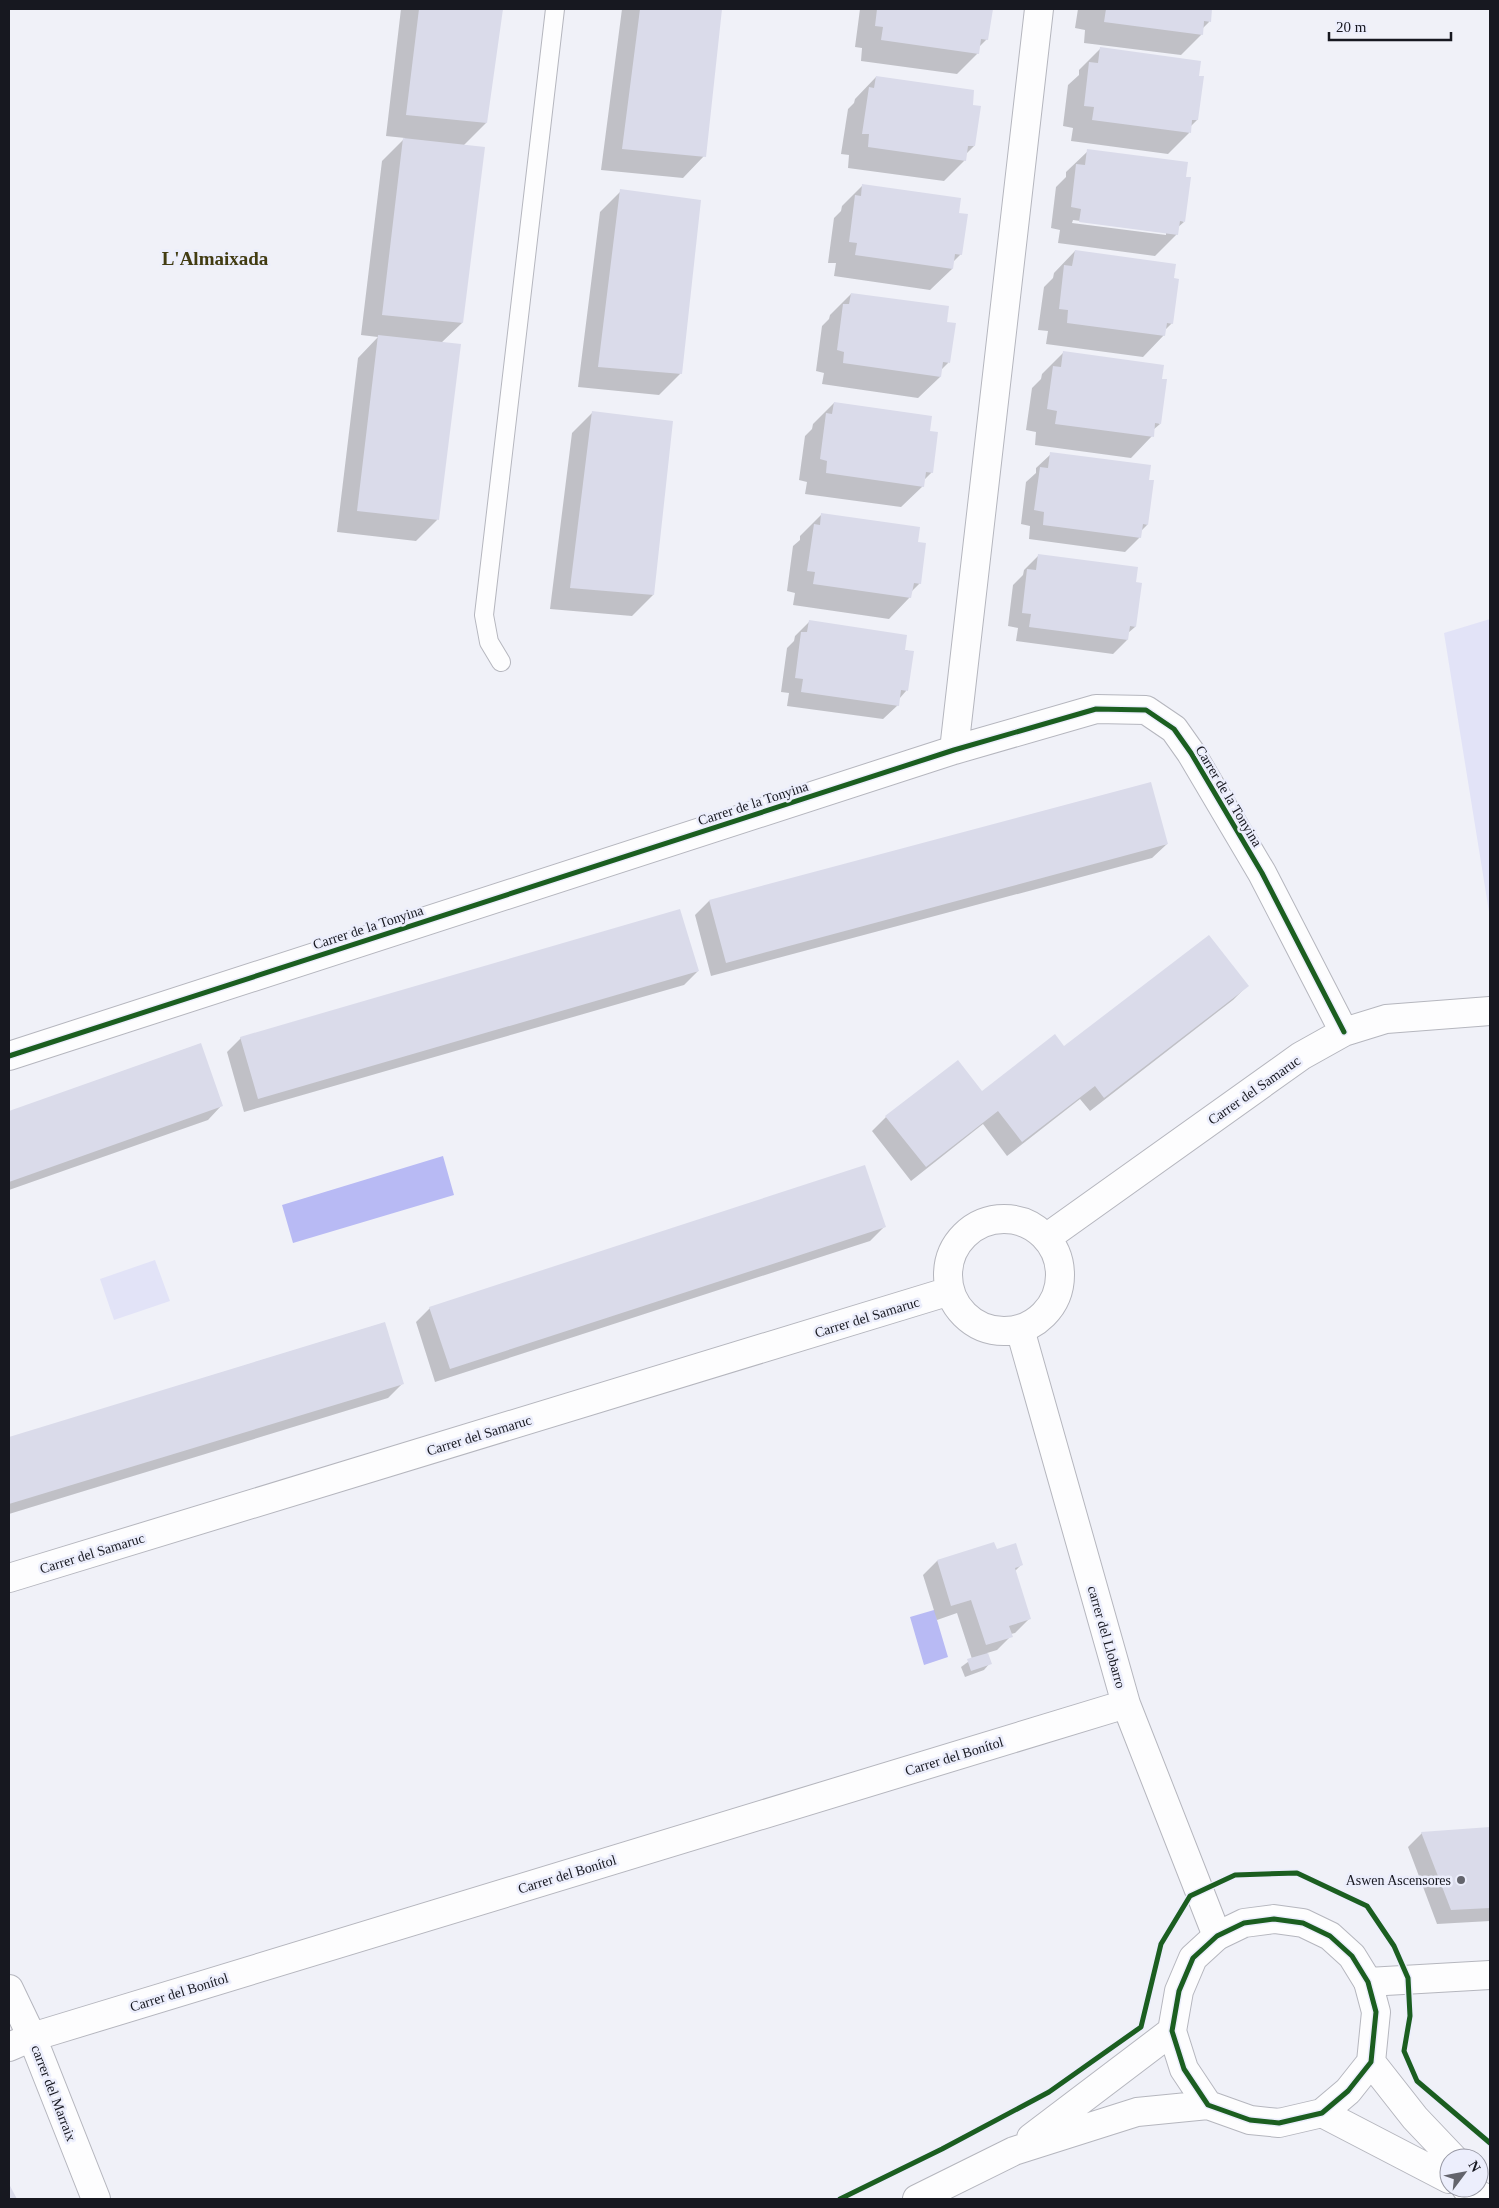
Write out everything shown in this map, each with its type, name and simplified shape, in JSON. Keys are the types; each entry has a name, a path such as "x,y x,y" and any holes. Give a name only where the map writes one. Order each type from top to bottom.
{"street":[{"path":"954,750 1039,9"},
{"name":"Carrer de la Tonyina","path":"9,1056 954,750 1096,709 1146,710 1174,729 1191,753 1262,874 1344,1032"},
{"name":"Carrer del Samaruc","path":"1046,1238 1301,1056 1344,1032 1386,1019 1490,1011"},
{"path":"994,1220 1013,1220 1031,1226 1046,1238 1056,1254 1060,1272 1058,1291 1050,1308 1036,1321 1020,1330 994,1330 985,1328 970,1320 958,1308 950,1291 948,1272 952,1254 962,1238 976,1226 994,1220"},
{"name":"Carrer del Samaruc","path":"9,1578 950,1291"},
{"name":"carrer del Llobarro","path":"1020,1330 1126,1704 1217,1936"},
{"name":"Carrer del Bonítol","path":"20,2042 1126,1704"},
{"path":"917,2199 1014,2151 1137,2112 1208,2105 1250,2120 1279,2123 1322,2113 1348,2091 1371,2062 1376,2012 1368,1982 1352,1956 1330,1936 1303,1923 1274,1919 1244,1923 1217,1936 1193,1958 1179,1991 1172,2031 1184,2069 1208,2105"},
{"path":"1368,1982 1490,1975"},
{"name":"carrer del Marraix","path":"9,1989 20,2042 96,2199"},
{"path":"1014,2151 1172,2031"},
{"path":"1371,2062 1415,2118 1443,2148"},
{"path":"1322,2113 1439,2174"}],"lane":[{"path":"501,662 489,642 484,615 555,9"}],"shaded area":[{"path":"1490,619 1490,918 1444,633"},
{"path":"155,1260 170,1301 114,1320 100,1279"}],"water":[{"path":"443,1156 454,1195 293,1243 282,1205"},
{"path":"934,1610 948,1657 924,1665 910,1617"}],"building":[{"path":"419,9 503,9 487,123 406,115"},
{"path":"640,9 722,9 706,157 622,149"},
{"path":"877,9 993,9 988,40 981,39 979,54 881,40 883,27 875,26"},
{"path":"1106,9 1212,9 1211,22 1204,21 1203,35 1104,22"},
{"path":"1100,47 1201,61 1199,76 1204,76 1198,120 1192,120 1191,133 1092,120 1094,107 1084,106 1089,62 1098,63"},
{"path":"876,76 974,90 973,105 981,106 975,146 968,146 966,161 868,147 869,134 862,134 869,87 874,88"},
{"path":"403,138 485,147 463,323 382,315"},
{"path":"1087,149 1188,162 1186,177 1191,177 1185,222 1180,221 1178,235 1079,222 1081,209 1071,207 1076,164 1085,165"},
{"path":"862,184 961,198 959,213 968,214 962,255 955,254 953,269 855,255 857,243 849,242 855,195 861,196"},
{"path":"620,189 701,200 682,374 598,367"},
{"path":"1075,250 1176,264 1174,278 1179,279 1173,324 1167,323 1165,336 1067,323 1068,310 1059,309 1064,265 1072,266"},
{"path":"851,293 949,306 947,322 956,323 950,363 943,362 941,377 843,363 844,352 837,350 843,304 849,304"},
{"path":"378,335 461,344 439,520 357,511"},
{"path":"1063,351 1164,365 1162,379 1167,379 1161,424 1155,423 1154,437 1055,424 1057,411 1047,409 1053,366 1061,367"},
{"path":"834,402 932,416 930,431 938,432 933,473 926,472 924,487 826,473 827,461 820,459 826,413 832,414"},
{"path":"592,411 673,421 654,595 570,588"},
{"path":"1050,452 1151,465 1149,480 1154,480 1148,525 1143,524 1141,538 1043,525 1044,512 1034,510 1040,467 1048,468"},
{"path":"821,513 920,527 918,542 926,543 921,584 914,583 911,598 813,584 815,572 807,571 814,524 820,525"},
{"path":"1038,554 1138,567 1136,582 1142,583 1136,627 1130,626 1128,640 1029,627 1031,614 1022,613 1027,569 1036,570"},
{"path":"809,620 907,635 905,650 914,651 908,691 901,690 899,706 801,692 803,679 795,678 801,632 807,632"},
{"path":"1151,782 1168,844 726,963 709,900"},
{"path":"680,909 699,971 258,1099 240,1037"},
{"path":"1209,935 1249,986 1104,1098 1095,1086 1022,1142 998,1111 926,1167 885,1116 958,1060 982,1091 1055,1034 1064,1046"},
{"path":"201,1043 223,1106 9,1182 9,1111"},
{"path":"865,1165 886,1227 450,1369 429,1307"},
{"path":"385,1322 404,1384 9,1504 9,1437"},
{"path":"994,1542 997,1549 1016,1543 1023,1565 1015,1568 1031,1619 1009,1626 1013,1637 986,1645 971,1600 951,1606 937,1560"},
{"path":"988,1653 992,1664 971,1671 967,1659"},
{"path":"1490,1827 1490,1908 1451,1910 1421,1832"},
{"path":"9,2184 17,2199 9,2199"}],"cycle path":[{"path":"9,1056 954,750 1096,709 1146,710 1174,729 1191,753 1262,873 1344,1032"},
{"path":"840,2199 942,2149 1049,2092 1141,2027 1161,1944 1190,1896 1235,1875 1297,1873 1367,1906 1394,1946 1408,1978 1410,2016 1404,2051 1417,2081 1490,2143"},
{"path":"1274,1919 1303,1923 1330,1936 1352,1956 1368,1982 1376,2012 1371,2062 1348,2091 1322,2113 1279,2123 1250,2120 1208,2105 1184,2069 1172,2031 1179,1991 1193,1958 1217,1936 1244,1923 1274,1919"}],"place":[{"name":"Aswen Ascensores","path":"1461,1880"}],"district":[{"name":"L'Almaixada","path":"215,258"}]}
